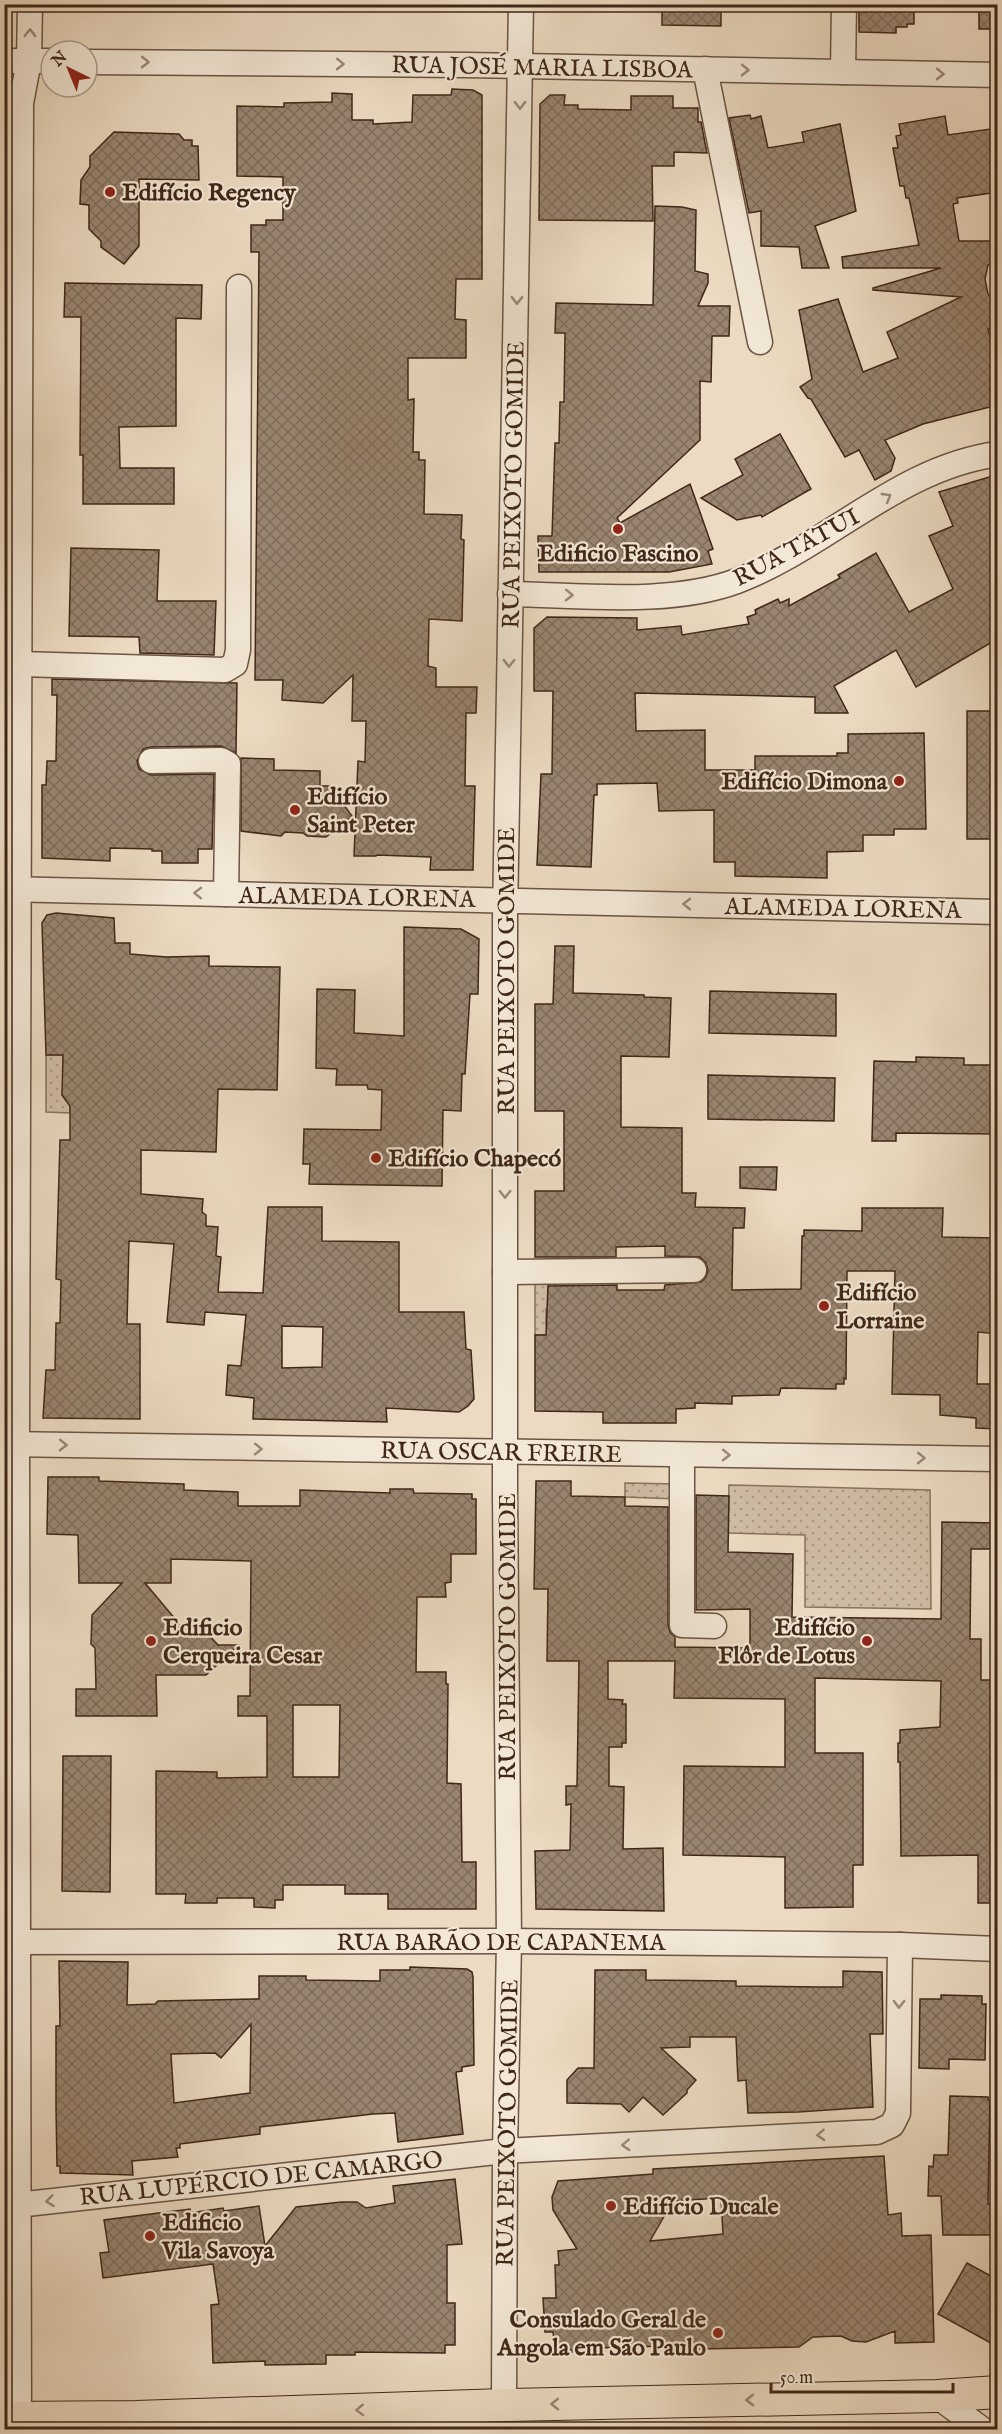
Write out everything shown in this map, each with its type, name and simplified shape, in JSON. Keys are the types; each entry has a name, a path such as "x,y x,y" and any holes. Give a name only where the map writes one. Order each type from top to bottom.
{"main road":[{"path":"14,2422 504,2405 937,2396 998,2392"}],"street":[{"path":"30,4 39,55"},
{"name":"RUA PEIXOTO GOMIDE","path":"504,2405 509,1941 505,1452 506,900 521,4"},
{"path":"843,72 844,4"},
{"path":"4,61 39,61"},
{"name":"RUA JOSÉ MARIA LISBOA","path":"99,62 705,69 998,75"},
{"path":"14,2422 17,2205 11,1942 11,889 20,664 12,455 13,180 21,103 39,63"},
{"path":"705,69 760,342"},
{"path":"20,664 225,670 235,664 238,650 239,287"},
{"name":"RUA TATUI","path":"510,594 676,595 736,581 800,549 920,478 953,464 998,454"},
{"path":"152,761 221,760 228,764 226,894"},
{"name":"ALAMEDA LORENA","path":"11,889 998,912"},
{"path":"505,1272 694,1270"},
{"name":"RUA OSCAR FREIRE","path":"10,1444 998,1458"},
{"path":"682,1455 682,1625 714,1626"},
{"name":"RUA BARÃO DE CAPANEMA","path":"11,1942 509,1941 900,1945 998,1949"},
{"name":"RUA LUPÉRCIO DE CAMARGO","path":"17,2205 505,2151 877,2132 892,2125 898,2113 900,1945"},
{"path":"937,2396 983,2430"}],"shaded area":[{"path":"46,1055 68,1055 62,1094 70,1103 70,1113 46,1112"},
{"path":"535,1280 548,1280 550,1309 546,1309 546,1324 550,1335 535,1335"},
{"path":"625,1483 678,1484 678,1499 625,1497"},
{"path":"729,1485 930,1490 931,1609 805,1607 805,1535 728,1533"}],"building":[{"path":"662,4 721,4 721,26 662,25"},
{"path":"859,4 914,4 914,24 907,24 907,27 896,27 896,33 859,32"},
{"path":"979,4 998,4 998,29 979,29"},
{"path":"452,89 473,90 482,95 482,279 456,279 455,319 466,320 466,358 408,358 408,400 414,399 413,452 419,452 419,460 425,460 424,514 462,515 461,539 464,540 462,621 429,619 428,666 436,668 436,687 477,687 476,713 466,713 465,786 475,786 473,870 430,870 431,857 354,856 358,761 365,762 366,721 352,721 353,675 323,703 282,700 283,680 255,680 259,252 251,252 251,225 266,225 266,220 283,220 283,177 237,176 237,106 284,107 284,103 332,102 332,93 352,94 352,120 373,120 373,124 412,122 413,95 451,95"},
{"path":"550,95 565,95 564,105 578,105 578,109 631,110 631,96 673,96 673,108 698,108 698,122 701,122 707,153 674,152 674,166 652,166 653,221 539,220 540,104"},
{"path":"750,115 751,119 761,116 768,148 804,142 802,132 840,124 856,211 815,226 829,268 802,268 799,247 761,246 761,211 749,213 729,118"},
{"path":"945,116 948,135 998,128 998,192 957,198 958,203 953,204 959,241 998,241 998,259 988,265 985,279 988,294 998,307 998,330 988,329 996,360 998,405 923,424 885,440 895,458 891,471 875,480 859,450 845,457 811,399 800,387 812,379 799,310 838,299 863,372 898,358 887,332 961,297 873,290 873,288 941,268 843,268 842,257 919,245 909,198 906,198 904,186 900,186 893,148 898,148 896,136 901,135 899,124"},
{"name":"Edifício Regency","path":"114,132 179,134 184,140 192,140 192,146 198,146 199,180 139,179 139,246 124,264 101,247 101,241 89,229 89,205 80,204 81,180 90,167 90,156"},
{"path":"655,206 696,210 695,271 708,274 708,283 698,306 730,306 729,336 712,336 711,382 700,381 700,440 617,518 620,523 690,484 713,549 708,551 712,564 669,572 539,572 538,536 552,536 555,443 559,443 560,402 564,402 565,333 555,333 556,303 653,305"},
{"path":"65,283 202,285 201,319 176,318 176,426 119,427 120,468 174,468 174,504 83,504 83,455 80,455 81,317 64,317"},
{"path":"780,434 811,489 762,517 761,515 737,520 701,498 743,475 735,459"},
{"path":"996,475 992,642 916,687 896,650 834,686 848,713 815,713 815,697 635,693 636,731 705,730 705,770 755,770 755,756 837,756 837,753 848,753 848,734 924,733 926,829 894,829 894,835 863,835 863,851 827,852 827,878 735,876 735,862 714,862 714,810 659,811 657,783 597,784 597,795 594,795 591,867 537,865 541,774 552,774 553,691 534,691 534,628 547,617 637,618 637,630 681,626 682,635 749,624 747,617 756,614 755,610 778,599 780,603 789,599 789,606 840,578 838,575 876,553 909,612 953,589 929,536 953,526 939,492"},
{"path":"71,548 159,550 157,601 216,601 214,655 140,653 139,637 69,636"},
{"path":"52,679 237,683 236,753 221,746 151,747 143,749 137,761 139,769 151,775 214,774 212,849 198,849 198,863 162,863 162,851 152,851 152,849 110,848 110,861 42,858 42,785 46,785 47,761 56,761 57,695 52,695"},
{"path":"967,711 998,711 998,839 967,839"},
{"name":"Edifício Saint Peter","path":"241,758 274,759 274,770 320,771 320,786 330,786 352,816 326,837 307,836 303,833 285,832 281,836 241,831"},
{"path":"56,913 114,918 115,943 130,943 130,954 166,957 209,956 209,966 280,967 277,1090 218,1089 216,1152 141,1150 141,1194 203,1199 202,1212 206,1215 206,1226 218,1227 216,1256 221,1257 218,1292 263,1293 268,1207 322,1207 322,1241 399,1242 399,1312 464,1312 466,1349 471,1350 474,1399 468,1406 459,1412 386,1408 387,1422 253,1419 254,1398 226,1395 228,1365 241,1366 246,1315 205,1312 204,1325 167,1322 174,1244 129,1241 127,1324 140,1324 140,1419 43,1418 46,1370 55,1370 56,1323 60,1323 61,1280 56,1279 60,1140 70,1140 70,1106 62,1095 63,1055 46,1055 42,923 47,915","holes":["282,1326 323,1327 322,1367 282,1368"]},
{"path":"404,927 461,929 479,939 478,994 470,994 465,1074 462,1074 461,1111 443,1110 442,1186 309,1184 310,1164 303,1164 304,1129 381,1130 382,1090 368,1089 367,1085 336,1085 337,1069 316,1068 317,989 355,990 354,1033 404,1036"},
{"path":"555,946 574,946 573,993 671,998 669,1057 621,1056 621,1127 682,1128 682,1193 696,1193 695,1207 745,1208 744,1228 733,1228 732,1290 801,1289 804,1230 862,1231 862,1208 943,1208 942,1237 998,1238 998,1334 978,1332 977,1384 998,1384 998,1429 976,1428 976,1418 940,1415 940,1395 892,1394 895,1271 847,1271 846,1379 844,1378 844,1384 836,1384 836,1389 781,1388 779,1395 732,1396 732,1404 695,1403 695,1408 676,1409 676,1423 603,1423 603,1412 535,1411 535,1335 546,1335 548,1286 617,1285 617,1290 664,1290 665,1285 701,1282 708,1270 706,1263 700,1257 665,1256 665,1246 616,1247 616,1257 535,1257 535,1191 564,1191 564,1111 535,1111 535,1004 553,1004"},
{"path":"710,991 836,994 836,1036 709,1033"},
{"path":"916,1057 964,1058 964,1065 998,1065 998,1134 896,1133 896,1141 872,1141 874,1061 916,1062"},
{"path":"708,1075 835,1078 834,1121 708,1119"},
{"path":"740,1167 777,1167 776,1190 740,1188"},
{"path":"48,1477 99,1477 99,1481 184,1484 184,1490 238,1492 238,1506 300,1506 300,1490 390,1493 390,1489 413,1489 414,1493 472,1494 472,1499 476,1499 476,1554 451,1554 451,1582 445,1583 446,1597 417,1597 416,1672 446,1672 446,1684 448,1684 447,1783 461,1784 462,1862 476,1862 476,1909 388,1909 388,1894 345,1894 345,1885 283,1885 283,1900 275,1900 275,1908 254,1907 254,1898 217,1898 217,1903 185,1903 186,1894 156,1894 156,1771 217,1772 217,1778 267,1777 267,1716 238,1716 238,1696 250,1696 251,1561 171,1559 171,1583 145,1583 181,1626 195,1626 195,1633 207,1633 218,1645 239,1645 206,1675 156,1675 157,1716 76,1716 76,1689 96,1689 95,1648 91,1644 92,1615 122,1583 79,1583 78,1535 47,1534","holes":["293,1705 340,1705 339,1777 293,1777"]},
{"path":"536,1481 571,1481 571,1496 625,1497 625,1506 668,1507 668,1625 675,1637 675,1647 750,1648 750,1609 696,1610 696,1495 729,1496 728,1552 793,1554 792,1617 941,1619 942,1522 998,1523 998,1549 971,1549 970,1639 981,1639 981,1680 998,1680 998,1903 978,1903 978,1855 901,1856 900,1762 898,1762 900,1730 940,1727 941,1681 815,1678 815,1753 863,1753 863,1865 853,1865 853,1907 785,1908 785,1857 683,1855 684,1766 785,1767 785,1699 674,1698 675,1661 608,1661 608,1699 623,1700 622,1704 626,1704 626,1743 622,1743 622,1747 609,1747 609,1786 624,1787 623,1849 663,1848 664,1911 536,1909 535,1851 570,1850 571,1804 566,1805 566,1786 577,1786 579,1661 547,1661 548,1589 534,1589"},
{"path":"63,1756 111,1756 110,1892 62,1891"},
{"path":"59,1961 128,1962 127,2005 155,2004 158,2001 259,1999 259,1976 306,1976 306,1980 380,1981 380,1970 410,1970 410,1967 467,1969 472,1972 473,1977 474,2065 462,2067 462,2071 456,2072 463,2134 398,2142 395,2113 373,2114 260,2127 260,2134 180,2144 180,2148 176,2148 178,2157 132,2161 133,2175 60,2173 60,2166 57,2166 56,2026 60,2026","holes":["251,2024 250,2093 174,2103 171,2054 215,2053 221,2058"]},
{"path":"595,1970 646,1970 646,1980 736,1981 736,1986 819,1987 843,1987 843,1971 882,1972 883,2034 870,2034 873,2107 748,2113 746,2080 738,2081 736,2037 690,2037 690,2047 661,2048 696,2080 687,2093 663,2115 643,2097 629,2112 621,2104 567,2103 567,2080 578,2068 594,2068"},
{"path":"941,1995 982,1996 982,2004 986,2004 985,2060 949,2059 949,2069 919,2068 920,1999 941,1999"},
{"path":"950,2096 988,2097 990,2100 988,2204 997,2203 990,2235 943,2235 941,2196 928,2196 929,2166 933,2167 934,2155 948,2155"},
{"path":"884,2156 888,2215 901,2213 902,2236 931,2235 934,2342 895,2343 895,2331 866,2342 852,2341 841,2336 813,2337 799,2347 699,2349 699,2345 597,2348 597,2351 572,2352 572,2350 555,2350 553,2332 545,2332 543,2298 556,2298 555,2265 559,2265 558,2251 577,2249 553,2210 552,2197 558,2181 653,2174 653,2169","holes":["721,2198 723,2234 650,2241 673,2201"]},
{"path":"455,2179 462,2244 447,2245 447,2303 455,2303 455,2345 445,2345 445,2353 355,2352 355,2355 326,2355 326,2364 265,2365 265,2361 213,2363 211,2305 219,2304 213,2264 103,2278 100,2253 109,2252 104,2220 190,2209 190,2213 259,2206 265,2246 296,2207 357,2202 366,2208 395,2203 393,2186"},
{"path":"967,2263 998,2280 998,2347 938,2314"}],"place":[{"name":"Edifício Regency","path":"110,192"},
{"name":"Edificio Fascino","path":"618,529"},
{"name":"Edifício Dimona","path":"899,781"},
{"name":"Edifício Saint Peter","path":"295,810"},
{"name":"Edifício Chapecó","path":"376,1158"},
{"name":"Edifício Lorraine","path":"824,1306"},
{"name":"Edificio Cerqueira Cesar","path":"151,1641"},
{"name":"Edifício Flôr de Lotus","path":"867,1641"},
{"name":"Edifício Ducale","path":"611,2206"},
{"name":"Edificio Vila Savoya","path":"150,2236"},
{"name":"Consulado Geral de Angola em São Paulo","path":"718,2333"}]}
